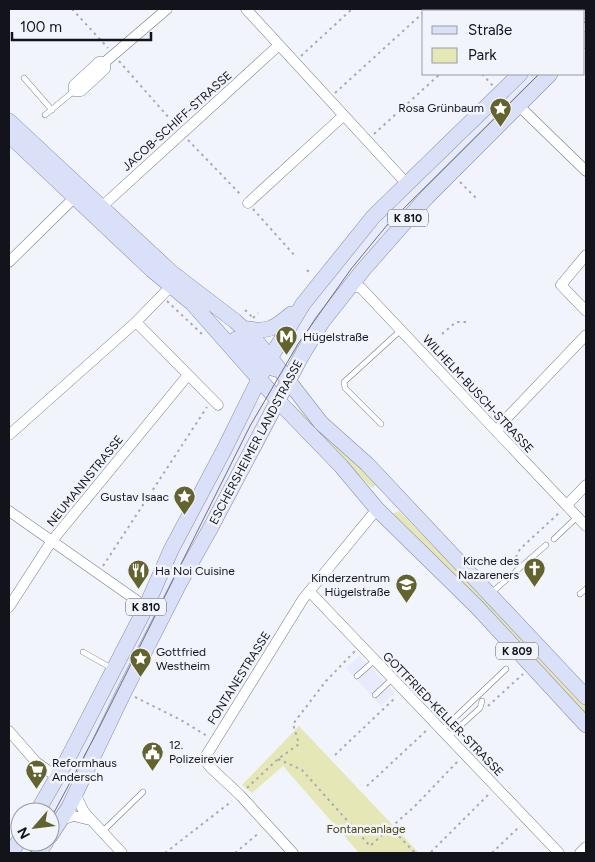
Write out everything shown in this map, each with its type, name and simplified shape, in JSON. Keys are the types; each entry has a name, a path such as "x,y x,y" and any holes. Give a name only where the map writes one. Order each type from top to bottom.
{"main road":[{"name":"ESCHERSHEIMER LANDSTRASSE","path":"43,802 146,607 171,550 265,367 303,304 373,217 519,75"},
{"name":"ESCHERSHEIMER LANDSTRASSE","path":"60,820 69,807 179,584 210,529 277,396 284,375 296,366 322,322 350,286 427,197 549,75"},
{"path":"9,121 97,211 166,291 192,303 265,367"},
{"path":"9,134 74,198 97,211 172,272 251,323 255,330 270,329 303,304"},
{"path":"251,323 265,367"},
{"name":"K 809","path":"265,367 284,375 321,422 366,464 586,697"},
{"name":"K 809","path":"265,367 277,396 377,509 477,607 586,725"},
{"path":"249,399 261,395 290,398 321,422"},
{"path":"362,490 371,495 376,495 381,492 383,482"},
{"path":"377,509 388,503 399,505 408,510"}],"street":[{"path":"74,90 74,85 99,62 105,62 114,55 167,9"},
{"path":"246,9 407,184"},
{"name":"JACOB-SCHIFF-STRASSE","path":"97,211 279,45"},
{"path":"518,105 586,172"},
{"path":"248,202 343,116"},
{"path":"9,262 74,198"},
{"path":"586,255 561,285 586,310"},
{"name":"WILHELM-BUSCH-STRASSE","path":"350,286 361,288 586,526"},
{"path":"9,435 136,322 166,291"},
{"path":"136,322 215,402"},
{"path":"497,432 503,422 586,335"},
{"name":"NEUMANNSTRASSE","path":"9,608 52,542 188,375"},
{"path":"567,505 586,485"},
{"name":"FONTANESTRASSE","path":"293,853 204,759 303,599 377,509"},
{"path":"9,511 146,607"},
{"name":"GOTTFRIED-KELLER-STRASSE","path":"310,592 559,853"},
{"path":"9,731 36,762 57,777"},
{"path":"75,793 82,809 90,820 122,853"},
{"path":"60,820 74,816 90,820"},
{"path":"580,853 586,847"}],"lane":[{"path":"24,78 52,110"},
{"path":"45,115 74,90"},
{"path":"381,424 345,388 344,382 402,330"},
{"path":"554,539 578,517"},
{"path":"490,595 546,545"},
{"path":"580,594 586,589"},
{"path":"83,652 113,669"},
{"path":"358,676 375,660"},
{"path":"442,730 506,669"},
{"path":"375,695 393,678"},
{"path":"442,730 480,708 482,701"},
{"path":"102,832 143,792"}],"path":[{"path":"72,9 202,155"},
{"path":"294,62 352,9"},
{"path":"328,99 422,12"},
{"path":"367,141 439,75"},
{"path":"483,75 494,88"},
{"path":"457,178 476,198"},
{"path":"293,254 296,257"},
{"path":"307,270 311,274"},
{"path":"166,291 209,341"},
{"path":"245,310 251,323"},
{"path":"251,323 258,313"},
{"path":"442,334 456,322 469,322"},
{"path":"97,574 215,402"},
{"path":"510,569 520,549 567,505"},
{"path":"166,853 240,795 278,759 299,744 293,724 326,681 350,657"},
{"path":"335,755 403,690"},
{"path":"130,695 181,720 215,741"},
{"path":"367,786 442,730"},
{"path":"278,759 302,770 370,846 415,806 464,754"},
{"path":"431,852 496,787"},
{"path":"492,853 526,819"},
{"path":"235,853 267,825"},
{"path":"390,827 415,853"}],"shaded area":[{"path":"527,75 542,75 390,226 354,271 293,357 280,351 304,312 375,225 377,226 415,184"},
{"path":"255,400 270,405 70,791 60,808 60,802 51,802"},
{"path":"359,656 395,692 381,706 346,668"}],"green space":[{"path":"293,404 377,484 372,488 291,407"},
{"path":"399,511 586,703 586,719 392,514"},
{"name":"Fontaneanlage","path":"299,726 417,853 359,853 283,766 252,793 242,785"}],"tram line":[{"path":"60,802 96,734 250,426 298,344 351,269 388,224 538,75"}],"place":[{"name":"Rosa Grünbaum","path":"500,127"},
{"name":"Hügelstraße","path":"287,356"},
{"name":"Gustav Isaac","path":"185,516"},
{"name":"Kirche des Nazareners","path":"535,587"},
{"name":"Ha Noi Cuisine","path":"139,590"},
{"name":"Kinderzentrum Hügelstraße","path":"406,604"},
{"name":"Gottfried Westheim","path":"140,678"},
{"name":"12. Polizeirevier","path":"153,771"},
{"name":"Reformhaus Andersch","path":"36,789"}]}
